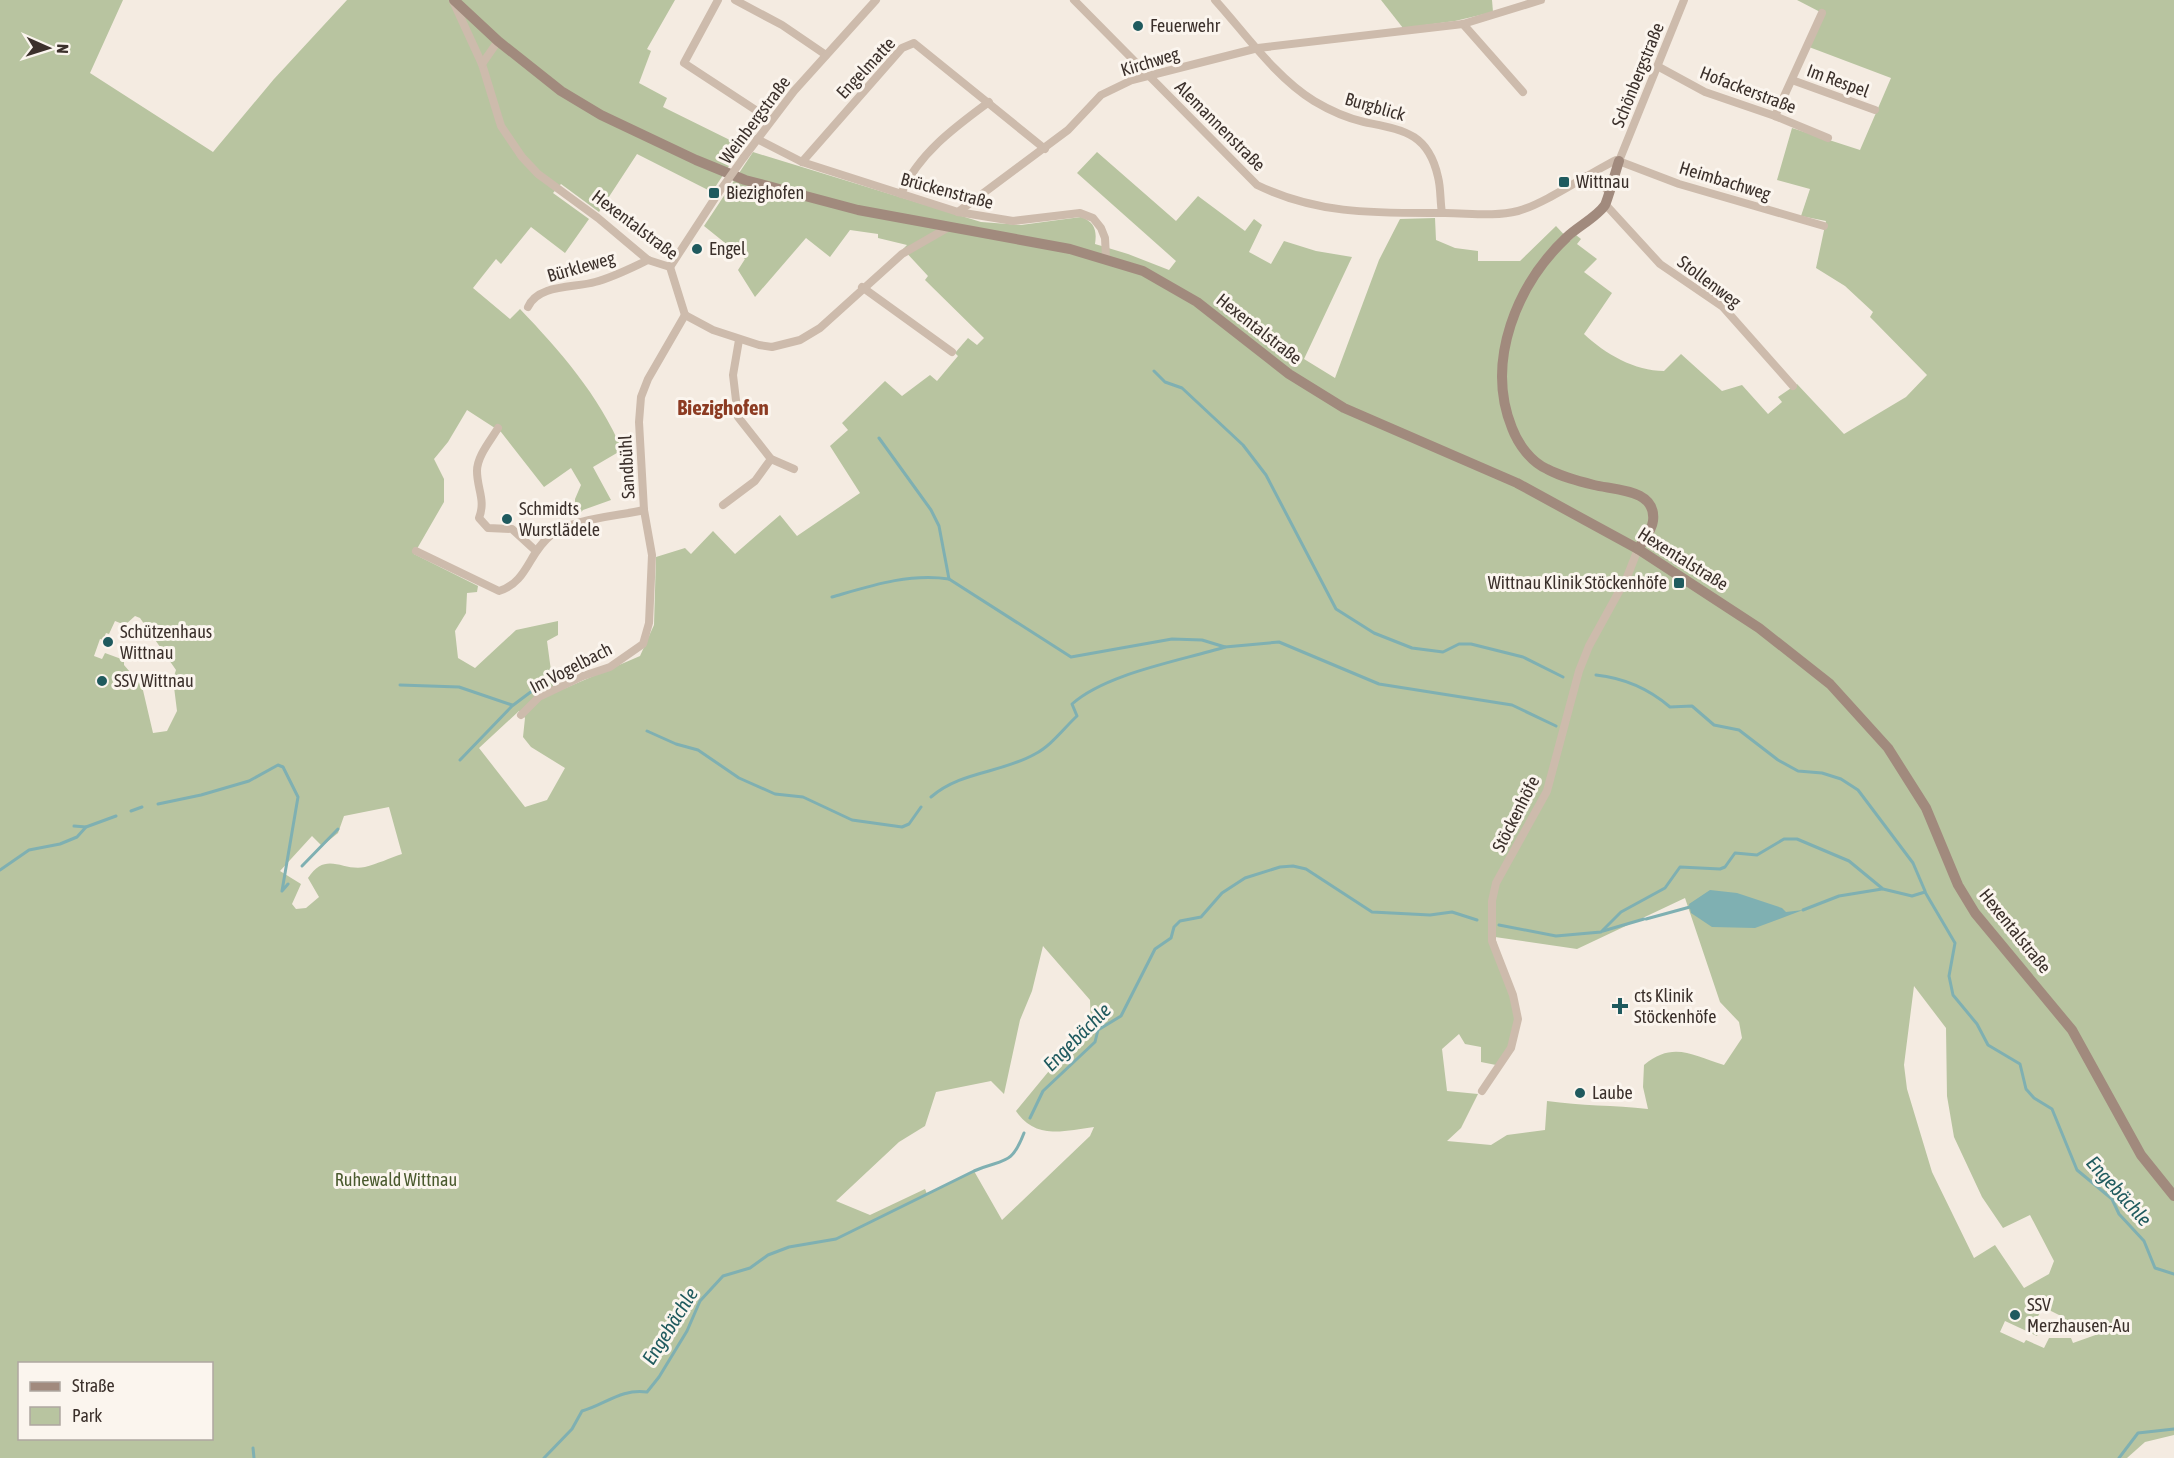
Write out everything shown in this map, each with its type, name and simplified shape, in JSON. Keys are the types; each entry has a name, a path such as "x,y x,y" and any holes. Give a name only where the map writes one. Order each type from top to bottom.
{"main road":[{"name":"Hexentalstraße","path":"454,0 498,41 561,91 592,110 696,160 786,193 858,210 1106,258 1172,285 1289,374 1344,408 1517,483 1638,549 1705,591 1799,658 1830,684 1882,740 1926,808 1958,885 1975,914 2073,1029 2131,1138 2174,1196"},
{"path":"1619,161 1605,204 1567,237 1527,286 1511,320 1505,349 1504,389 1514,433 1537,463 1566,477 1629,491 1641,496 1651,505 1653,523 1638,549"}],"street":[{"name":"Hexentalstraße","path":"454,0 482,64 501,126 522,157 538,174 598,218 648,260 670,267 685,315"},
{"path":"718,0 684,63 771,120"},
{"path":"735,0 782,25 826,55"},
{"name":"Weinbergstraße","path":"670,267 717,195 771,120 876,0"},
{"name":"Alemannenstraße","path":"1074,0 1257,185 1286,199 1332,209 1375,214 1495,214 1519,210 1616,160 1619,161"},
{"name":"Burgblick","path":"1215,0 1281,73 1313,100 1342,115 1404,129 1416,138 1427,150 1438,177 1442,213"},
{"name":"Kirchweg","path":"958,212 1045,148 1085,114 1101,95 1132,80 1258,48 1463,24 1541,0"},
{"name":"Schönbergstraße","path":"1619,161 1659,67 1684,0"},
{"name":"Im Respel","path":"1775,116 1822,13"},
{"path":"1463,24 1523,92"},
{"path":"482,64 498,41"},
{"name":"Engelmatte","path":"802,162 902,48 910,43 922,46 1045,148"},
{"name":"Hofackerstraße","path":"1659,67 1705,92 1775,116 1828,138"},
{"name":"Im Respel","path":"1792,80 1875,110"},
{"path":"901,194 908,178 951,130 989,102"},
{"name":"Brückenstraße","path":"757,139 802,162 958,212 1013,221 1080,213 1094,218 1101,228 1105,238 1106,258"},
{"name":"Heimbachweg","path":"1619,161 1679,184 1824,226"},
{"path":"1584,176 1598,181 1608,191"},
{"name":"Stollenweg","path":"1605,204 1660,264 1723,307 1793,386"},
{"path":"685,315 739,340 772,347 800,340 820,328 862,288 916,244 949,227"},
{"name":"Bürkleweg","path":"528,308 530,302 541,294 595,282 648,260"},
{"path":"862,288 952,352"},
{"name":"Sandbühl","path":"416,550 500,591 518,583 536,551 554,533 566,526 644,510 639,422 641,397 652,371 685,315"},
{"path":"739,340 733,375 738,417 771,459 794,469"},
{"path":"498,428 479,461 477,470 484,502 479,518 488,528 512,529 536,551"},
{"path":"723,505 755,481 771,459"},
{"name":"Im Vogelbach","path":"521,716 539,697 610,667 643,644 649,623 652,555 644,510"},
{"name":"Stöckenhöfe","path":"1482,1091 1511,1048 1518,1019 1513,995 1492,941 1492,901 1496,883 1547,791 1579,671 1589,646 1627,577 1638,549"}],"green space":[{"name":"Ruhewald Wittnau","path":"0,0 123,0 90,73 213,152 274,79 347,0 675,0 647,49 651,51 639,83 667,98 663,107 742,146 712,192 637,154 599,212 561,184 553,193 589,219 565,253 531,227 501,264 496,259 473,288 510,319 520,309 550,341 590,392 622,450 593,467 611,500 583,510 578,516 575,515 575,499 581,485 571,468 544,487 501,432 467,410 448,442 434,459 444,479 444,502 414,554 478,586 477,592 467,593 466,613 455,631 458,658 475,668 516,630 558,621 558,635 547,641 554,693 640,656 654,625 656,557 685,548 691,554 713,531 735,554 780,515 797,536 860,493 830,446 848,430 842,423 885,381 902,396 930,375 937,381 958,356 955,353 968,338 977,345 984,338 925,280 928,276 903,249 907,245 878,238 878,234 850,230 830,257 806,238 755,297 738,270 745,259 704,226 753,152 981,222 1021,225 1081,217 1094,228 1095,244 1169,270 1176,261 1077,173 1097,152 1176,221 1198,196 1245,231 1254,219 1262,225 1249,252 1271,264 1284,241 1316,251 1352,257 1304,359 1335,378 1379,260 1400,219 1435,218 1436,240 1455,248 1478,251 1478,261 1520,261 1556,226 1570,241 1576,235 1581,239 1577,244 1597,259 1584,272 1612,293 1584,334 1601,348 1631,365 1664,371 1681,354 1722,391 1742,385 1768,414 1782,402 1778,397 1797,384 1844,434 1906,397 1927,375 1870,317 1873,312 1845,286 1816,268 1826,221 1801,216 1810,189 1777,180 1792,128 1860,150 1891,78 1809,47 1824,14 1797,0 2174,0 2174,1435 2145,1442 2127,1458 0,1458","holes":["135,616 140,618 176,670 173,679 177,711 167,731 153,733 142,686 124,665 124,660 105,653 102,659 94,656 100,639 103,640 106,633 109,634 115,621 125,625","519,711 525,718 523,737 531,747 565,768 547,800 525,807 479,748","389,807 402,854 365,867 321,865 308,878 319,897 306,908 296,909 292,904 301,884 280,871 312,836 322,846 338,833 344,816","1685,898 1720,1002 1739,1022 1742,1038 1724,1065 1683,1052 1664,1053 1644,1065 1643,1087 1648,1109 1547,1101 1545,1130 1507,1135 1491,1145 1447,1141 1461,1128 1478,1094 1447,1091 1442,1049 1459,1034 1465,1044 1481,1047 1481,1062 1501,1066 1518,1019 1495,937 1577,949","1043,946 1090,1000 1091,1027 1072,1043 1016,1111 1024,1120 1041,1130 1061,1131 1094,1127 1090,1136 1002,1220 974,1171 927,1194 925,1189 870,1215 836,1201 899,1142 925,1126 936,1092 991,1081 1004,1094 1020,1020 1032,991","1914,986 1946,1028 1947,1096 1954,1137 1982,1197 2003,1228 2030,1215 2054,1261 2049,1274 2024,1288 1995,1245 1974,1258 1932,1172 1907,1089 1904,1065","2043,1307 2061,1316 2059,1322 2080,1328 2101,1328 2104,1332 2073,1343 2071,1338 2049,1338 2044,1348 2026,1340 2024,1343 2000,1332 2005,1321 2037,1336 2043,1323 2036,1320"]},
{"path":"1381,0 1492,0 1493,12 1455,21 1403,28"}],"water":[{"path":"1710,890 1737,893 1782,908 1786,912 1803,910 1755,928 1712,927 1691,913 1689,904"}],"waterway":[{"path":"1154,371 1165,382 1182,388 1243,445 1266,475 1336,609 1374,633 1412,648 1443,652 1459,644 1471,644 1523,657 1563,677"},
{"path":"879,438 931,510 939,526 949,579"},
{"path":"832,597 904,579 949,579 1071,657 1172,639 1202,640 1225,647 1279,642 1379,684 1512,705 1556,726"},
{"path":"931,797 955,782 1009,765 1041,751 1077,716 1072,704 1104,684 1145,669 1225,647"},
{"path":"460,760 512,706 548,679 597,662"},
{"path":"1596,675 1636,685 1670,707 1692,706 1714,725 1739,730 1778,760 1798,771 1822,773 1841,779 1858,790 1913,863 1925,891"},
{"path":"400,685 459,687 512,705"},
{"path":"647,731 676,744 698,750 739,778 775,794 803,797 852,820 902,827 909,824 921,807"},
{"path":"158,804 201,795 249,781 278,765 283,767 298,797 282,891 288,884"},
{"path":"131,811 142,807"},
{"path":"0,870 29,850 60,844 77,837 86,827 116,816"},
{"path":"74,826 86,827"},
{"path":"302,866 338,829"},
{"name":"Engebächle","path":"1499,925 1556,936 1601,932 1621,912 1665,888 1680,867 1720,869 1725,867 1735,853 1757,855 1784,839 1797,839 1849,861 1883,889 1912,896 1925,892 1955,943 1949,976 1953,995 1977,1024 1988,1045 2020,1064 2026,1089 2034,1098 2052,1109 2077,1170 2112,1199 2119,1214 2144,1241 2155,1268 2174,1274"},
{"name":"Engebächle","path":"1030,1118 1043,1091 1095,1042 1098,1030 1121,1016 1155,949 1171,938 1174,927 1180,921 1201,917 1222,893 1245,878 1280,867 1293,866 1306,869 1372,912 1430,915 1452,912 1477,920"},
{"path":"1803,910 1839,896 1882,889"},
{"path":"1646,919 1690,907"},
{"path":"1603,931 1644,919"},
{"name":"Engebächle","path":"544,1458 572,1429 582,1411 629,1392 647,1392 659,1377 687,1331 700,1301 723,1276 750,1268 768,1255 789,1247 836,1239 974,1171 1005,1160 1015,1151 1024,1133"},
{"path":"2119,1458 2138,1433 2174,1429"},
{"path":"253,1448 254,1458"}],"place":[{"name":"Feuerwehr","path":"1138,26"},
{"name":"Wittnau","path":"1564,182"},
{"name":"Biezighofen","path":"714,193"},
{"name":"Engel","path":"697,249"},
{"name":"Schmidts Wurstlädele","path":"507,519"},
{"name":"Wittnau Klinik Stöckenhöfe","path":"1679,583"},
{"name":"Schützenhaus Wittnau","path":"108,642"},
{"name":"SSV Wittnau","path":"102,681"},
{"name":"cts Klinik Stöckenhöfe","path":"1620,1006"},
{"name":"Laube","path":"1580,1093"},
{"name":"SSV Merzhausen-Au","path":"2015,1315"}],"district":[{"name":"Biezighofen","path":"723,408"}]}
